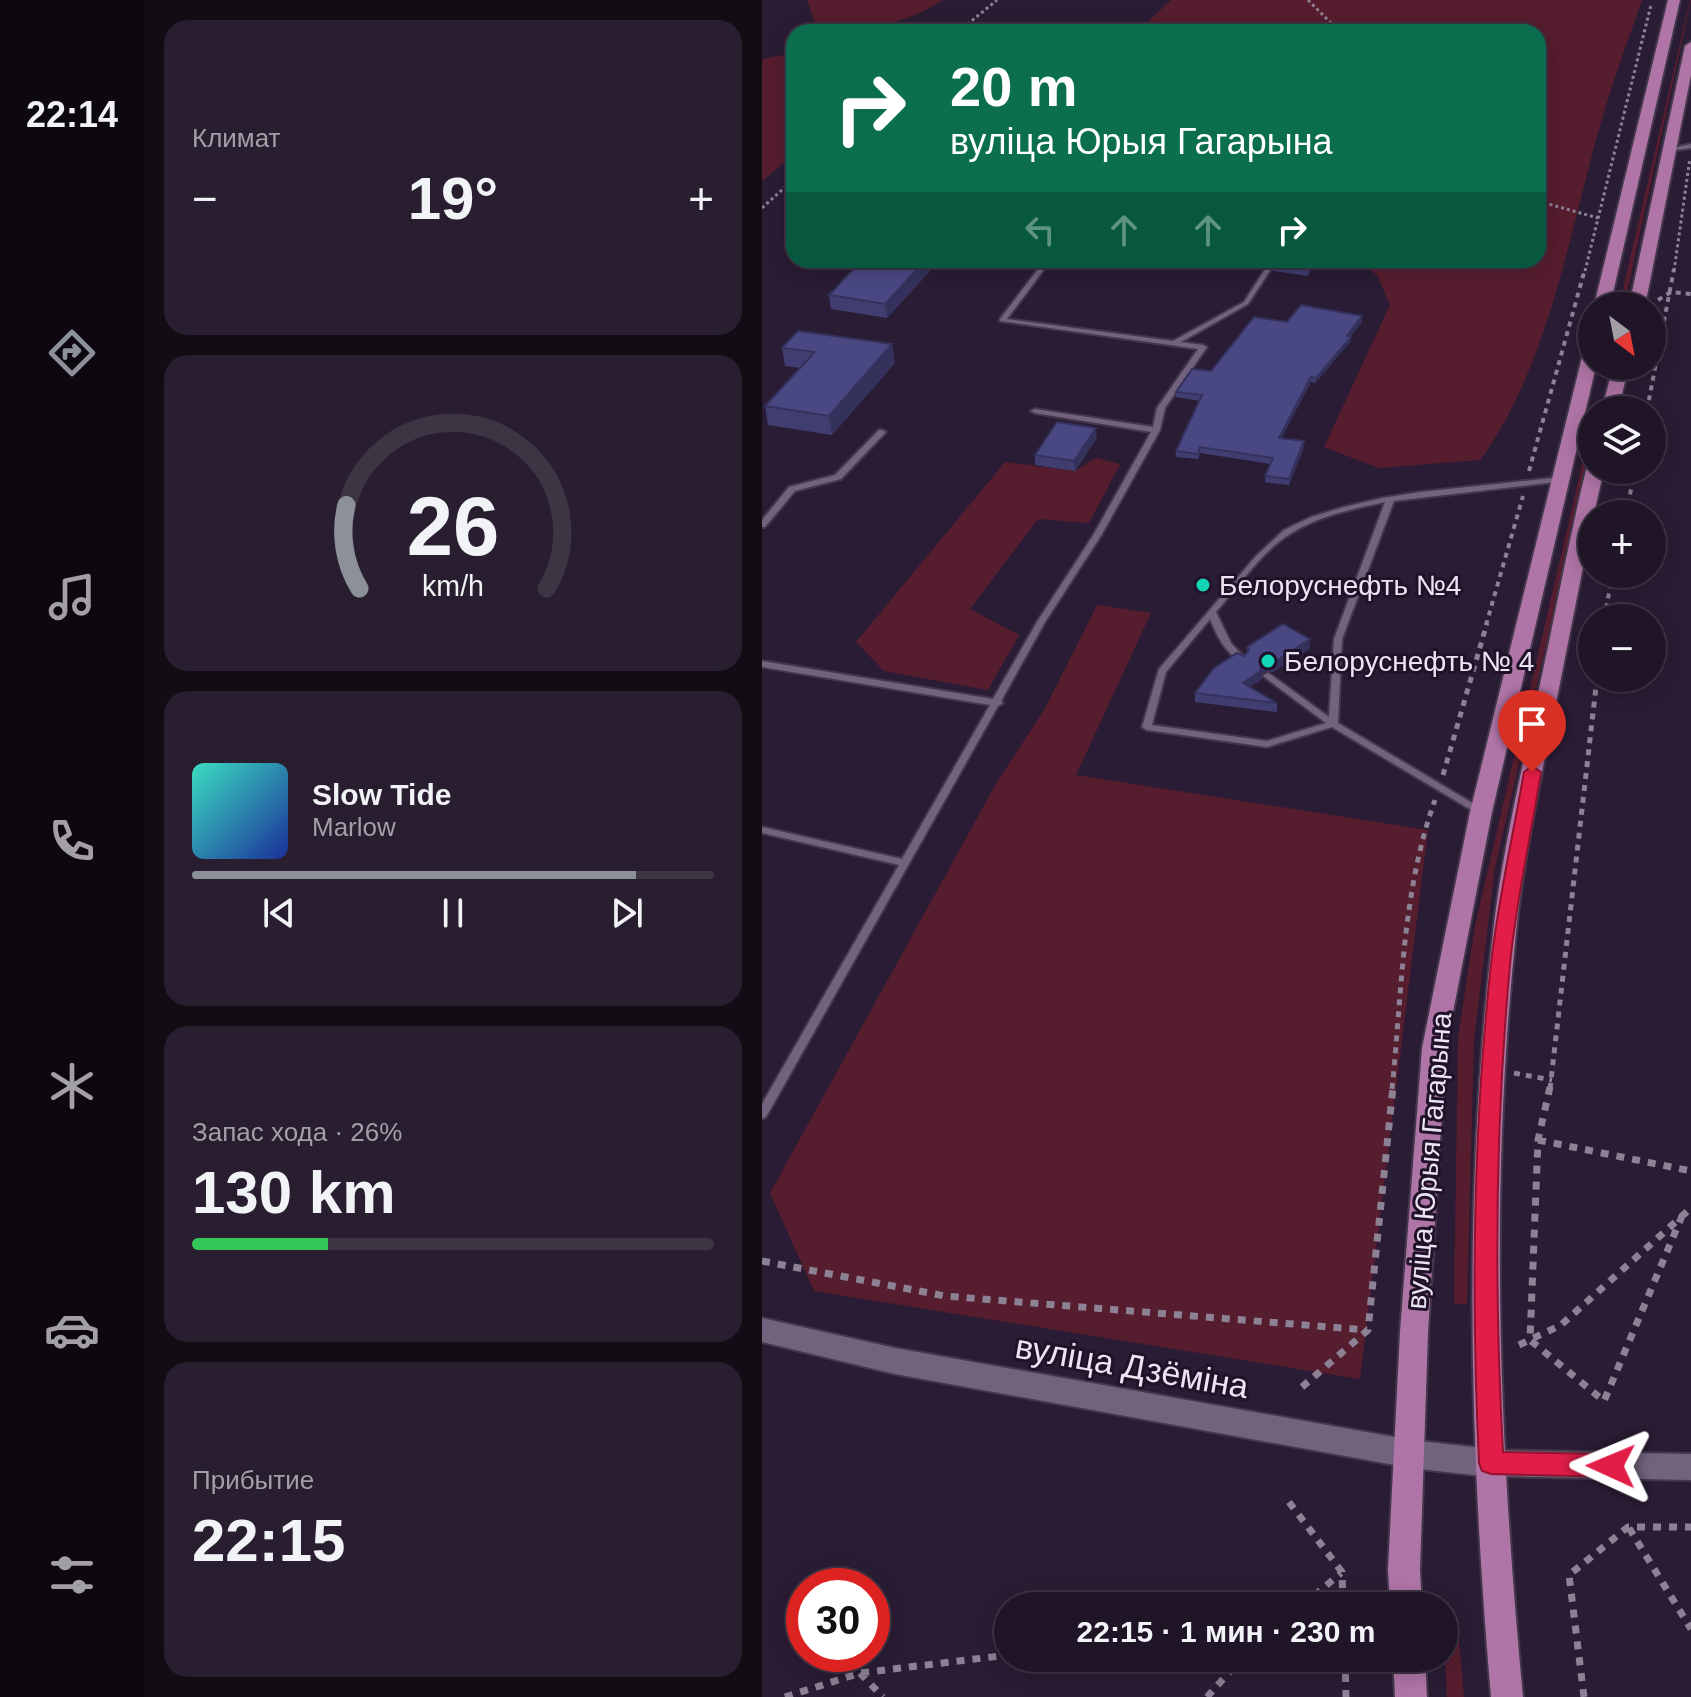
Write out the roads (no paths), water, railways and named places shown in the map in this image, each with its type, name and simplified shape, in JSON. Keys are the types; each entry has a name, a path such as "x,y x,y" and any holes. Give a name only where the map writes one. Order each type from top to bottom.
{"main road":[{"path":"1605,292 1674,0"},
{"path":"1640,292 1691,46"},
{"name":"вуліца Юрыя Гагарына","path":"1405,1592 1416,1302 1434,1048 1481,812 1585,380"},
{"name":"вуліца Юрыя Гагарына","path":"1507,1697 1494,1572 1485,1343 1485,1181 1501,962 1520,830 1592,484"},
{"name":"вуліца Дзёміна","path":"762,1330 895,1361 1411,1454 1491,1463"},
{"path":"1410,1672 1411,1697"}],"street":[{"path":"1491,1463 1691,1467"}],"lane":[{"path":"1670,149 1691,146"},
{"path":"762,1114 998,703 1041,622 1098,534 1156,430 1161,408 1203,347 1002,320 1042,268"},
{"path":"1174,343 1246,303 1269,268"},
{"path":"1035,411 1156,430"},
{"path":"762,525 792,489 838,477 882,432"},
{"path":"1333,724 1267,744 1147,727 1162,671 1284,534 1334,513 1390,501 1562,479"},
{"path":"1333,724 1338,639 1390,501"},
{"path":"1212,612 1219,633 1232,652 1242,659"},
{"path":"762,664 998,703"},
{"path":"1267,676 1333,724 1481,812"},
{"path":"762,830 905,863"}],"place":[{"name":"Белоруснефть №4","path":"1203,585"},
{"name":"Белоруснефть № 4","path":"1268,661"}]}
